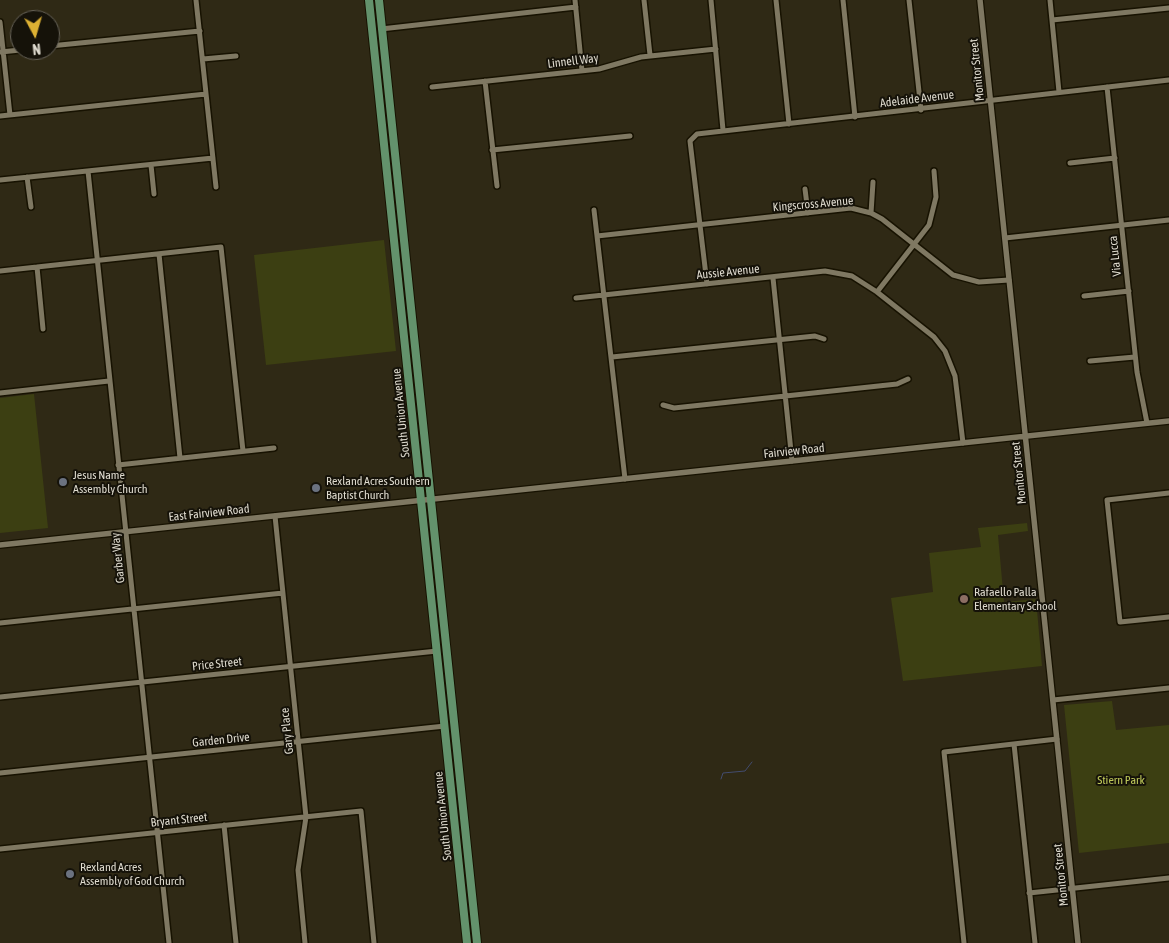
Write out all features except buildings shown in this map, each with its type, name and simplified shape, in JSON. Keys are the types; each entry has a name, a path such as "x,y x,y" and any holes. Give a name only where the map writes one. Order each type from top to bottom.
{"main road":[{"name":"South Union Avenue","path":"368,0 467,943"},
{"name":"South Union Avenue","path":"379,0 477,943"},
{"path":"385,158 390,162 394,200 400,207"},
{"path":"392,221 396,225 400,258 406,262"},
{"path":"430,582 436,598 441,637 446,643"},
{"path":"445,726 451,735 455,771 460,785"},
{"path":"462,896 468,910 472,943"}],"street":[{"path":"196,0 216,186"},
{"path":"575,0 582,71"},
{"path":"644,0 650,55"},
{"path":"711,0 723,130"},
{"path":"776,0 789,124"},
{"path":"843,0 855,117"},
{"path":"910,0 921,110"},
{"name":"Monitor Street","path":"980,0 1078,943"},
{"path":"1050,0 1059,92"},
{"path":"381,30 576,7"},
{"path":"1052,20 1169,8"},
{"path":"0,22 10,115"},
{"path":"60,45 200,31"},
{"name":"Linnell Way","path":"432,87 582,71 650,55 716,49"},
{"path":"202,59 236,56"},
{"name":"Adelaide Avenue","path":"700,226 690,141 697,134 921,110 990,99 1169,80"},
{"path":"485,81 497,186"},
{"name":"Via Lucca","path":"1107,87 1136,356 1147,423"},
{"path":"0,116 206,94"},
{"path":"492,150 630,136"},
{"path":"0,180 213,158"},
{"path":"1070,163 1115,158"},
{"path":"151,165 154,194"},
{"name":"Garber Way","path":"88,171 168,943"},
{"path":"877,292 929,225 935,207 934,171"},
{"path":"27,177 31,207"},
{"path":"871,213 873,182"},
{"path":"805,189 808,213"},
{"name":"Kingscross Avenue","path":"596,236 851,208 871,213 945,270 962,278 979,282 1009,280"},
{"path":"594,210 625,479"},
{"path":"1004,238 1169,220"},
{"path":"700,226 707,284"},
{"path":"0,271 221,248 243,452"},
{"path":"158,254 180,458"},
{"path":"37,267 43,329"},
{"name":"Aussie Avenue","path":"576,298 835,272 861,280 934,337 945,351 956,376 963,443"},
{"path":"774,278 792,461"},
{"path":"1084,296 1129,291"},
{"path":"612,357 815,336 824,339"},
{"path":"1090,361 1136,356"},
{"path":"663,405 674,408 898,384 908,379"},
{"path":"0,393 109,382"},
{"name":"Fairview Road","path":"421,501 1169,421"},
{"path":"118,465 274,448"},
{"path":"1169,500 1169,493 1107,500 1120,622 1169,617"},
{"name":"East Fairview Road","path":"0,545 421,501"},
{"name":"Gary Place","path":"275,516 306,817 298,870 306,943"},
{"path":"0,624 283,594"},
{"name":"Price Street","path":"0,697 437,651"},
{"path":"1053,700 1169,688"},
{"name":"Garden Drive","path":"0,773 445,726"},
{"path":"964,943 944,752 1057,739"},
{"path":"1014,744 1034,943"},
{"name":"Bryant Street","path":"0,849 361,811 374,943"},
{"path":"224,825 236,943"},
{"path":"1029,893 1169,878"}],"green space":[{"path":"384,240 396,351 266,365 254,255"},
{"path":"34,394 48,528 0,533 0,398"},
{"path":"1027,523 1028,531 998,535 1004,602 1036,599 1042,666 903,681 891,598 933,592 929,553 981,547 978,528"},
{"name":"Stiern Park","path":"1112,701 1116,730 1169,725 1169,843 1079,853 1064,705"}],"waterway":[{"path":"721,779 723,773 745,771 752,762"}],"place":[{"name":"Jesus Name Assembly Church","path":"63,482"},
{"name":"Rexland Acres Southern Baptist Church","path":"316,488"},
{"name":"Rafaello Palla Elementary School","path":"964,599"},
{"name":"Rexland Acres Assembly of God Church","path":"70,874"}]}
